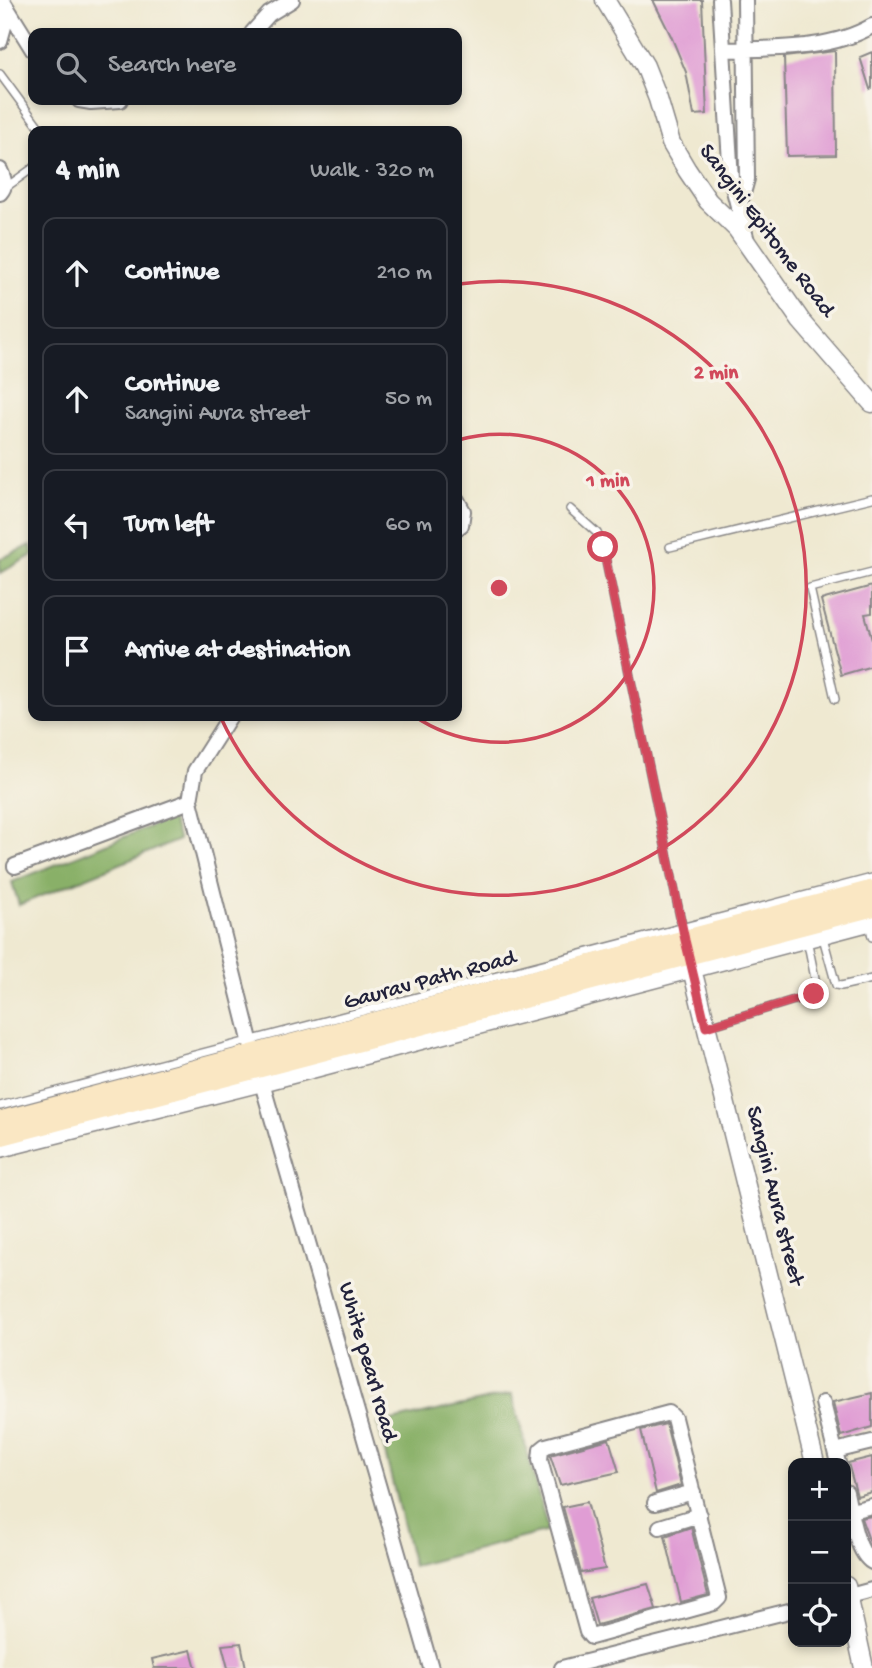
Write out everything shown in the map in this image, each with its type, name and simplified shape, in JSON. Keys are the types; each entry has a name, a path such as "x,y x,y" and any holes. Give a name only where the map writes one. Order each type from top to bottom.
{"main road":[{"name":"Gaurav Path Road","path":"0,1121 256,1060 687,949 872,890"},
{"name":"Gaurav Path Road","path":"687,949 871,922"},
{"name":"Gaurav Path Road","path":"0,1136 256,1060"}],"street":[{"path":"256,28 269,14 292,0"},
{"name":"Sangini Epitome Road","path":"606,0 645,66 659,99 671,143 687,170 708,201 725,216 747,244 801,321 872,403"},
{"path":"0,41 5,6"},
{"path":"5,6 28,42"},
{"path":"739,205 747,179 745,6 720,6 731,179 747,244"},
{"path":"723,50 794,48 856,36 872,26"},
{"path":"0,170 5,179 2,191"},
{"path":"15,866 190,801 195,771 227,721"},
{"name":"White pearl road","path":"190,801 256,1060 431,1668"},
{"path":"687,949 814,937 871,922"},
{"name":"Sangini Aura street","path":"687,949 814,1458"},
{"path":"0,1148 256,1060"},
{"path":"823,1403 837,1457 872,1442"},
{"path":"669,1413 674,1418 693,1492 719,1598 714,1603 594,1636 588,1635 540,1460 541,1450 546,1446 669,1413"},
{"path":"655,1503 693,1492"},
{"path":"872,1506 851,1511 862,1553 872,1562"},
{"path":"660,1527 699,1516"},
{"path":"851,1593 872,1590"},
{"path":"562,1668 788,1611"},
{"path":"851,1611 864,1668"},
{"path":"680,1612 687,1636"}],"lane":[{"path":"0,74 38,126"},
{"path":"2,191 28,172"},
{"path":"670,547 872,498"},
{"path":"570,509 597,534 603,547 687,949"},
{"path":"835,699 810,588 872,572"},
{"path":"0,1106 256,1060 687,949 872,878"},
{"path":"814,937 836,985 872,979"},
{"path":"706,1027 814,994 817,988 814,937"}],"green space":[{"path":"28,546 28,558 0,573 0,559"},
{"path":"171,818 179,840 19,905 12,882"},
{"path":"512,1394 548,1531 413,1566 378,1424"}],"building":[{"path":"653,0 702,0 707,114 694,115 686,72"},
{"path":"835,51 836,155 787,156 784,57"},
{"path":"872,52 872,88 870,89 860,57"},
{"path":"872,586 872,613 865,614 872,640 872,666 841,675 821,600"},
{"path":"872,1393 872,1427 841,1436 833,1402"},
{"path":"666,1424 681,1485 656,1493 641,1430"},
{"path":"609,1439 619,1472 560,1485 550,1455"},
{"path":"872,1457 872,1492 857,1496 851,1462"},
{"path":"587,1502 605,1569 581,1573 563,1507"},
{"path":"872,1516 872,1548 861,1518"},
{"path":"691,1527 708,1595 681,1602 665,1536"},
{"path":"648,1584 656,1609 597,1625 589,1598"},
{"path":"241,1643 246,1668 228,1668 222,1645"},
{"path":"191,1650 196,1668 154,1668 152,1659"}],"route":[{"path":"603,547 685,940 706,1027 814,994"}]}
